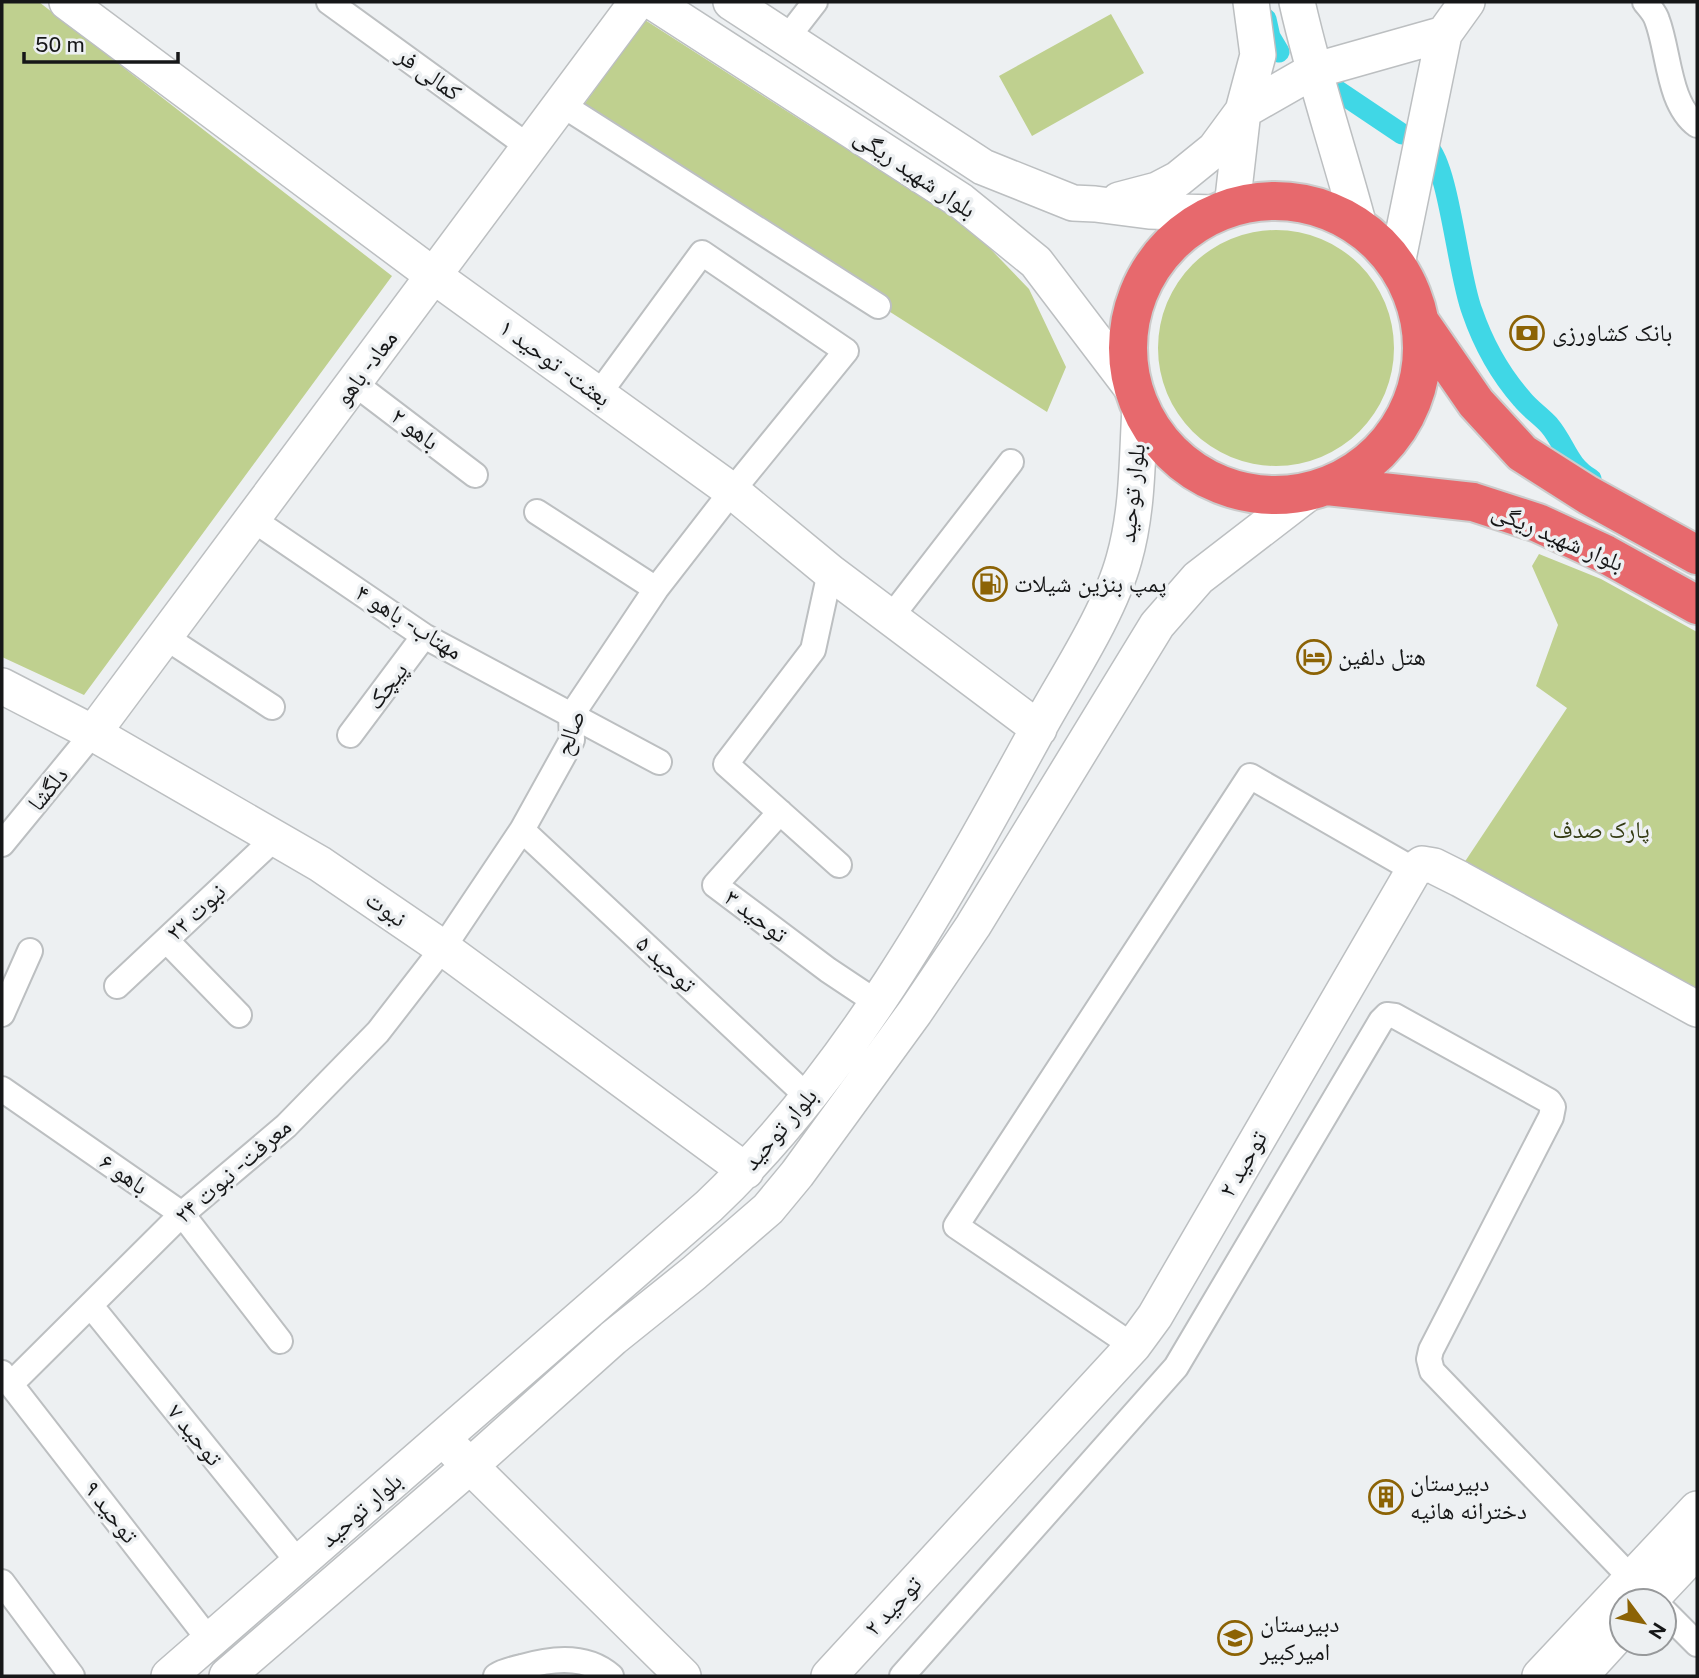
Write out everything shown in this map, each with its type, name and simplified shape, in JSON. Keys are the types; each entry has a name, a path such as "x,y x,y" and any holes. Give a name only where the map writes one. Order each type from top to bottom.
{"highway":[{"path":"1284,200 1311,204 1336,213 1359,226 1380,243 1397,264 1410,287 1420,322 1423,356 1417,389 1404,421 1383,448 1366,463 1319,489 1290,495 1249,494 1210,481 1175,457 1155,434 1137,399 1128,349 1134,307 1151,268 1179,236 1223,210 1258,201 1284,200"},
{"name":"بلوار شهید ریگی","path":"1420,322 1476,403 1522,453 1588,495 1697,555"},
{"name":"بلوار شهید ریگی","path":"1319,489 1473,502 1538,523 1605,554 1697,605"}],"street":[{"name":"بعثت - توحید ۱","path":"67,2 434,275 732,491 830,572 1039,729"},
{"name":"کمالی فر","path":"329,2 529,147"},
{"name":"معاد - باهو","path":"93,733 637,2"},
{"name":"بلوار شهید ریگی","path":"653,2 961,201 1036,262 1137,399"},
{"name":"بلوار شهید ریگی","path":"732,2 983,167 1073,203 1149,211 1223,210"},
{"path":"788,38 815,2"},
{"path":"1223,210 1243,111 1258,55 1251,2"},
{"path":"1297,2 1313,71 1334,134 1359,226"},
{"path":"1397,264 1444,34 1467,2"},
{"path":"1645,2 1657,19 1665,57 1686,116 1697,125"},
{"path":"1095,204 1127,199 1157,190 1178,178 1215,149 1231,131 1243,111 1313,71 1444,34"},
{"path":"561,104 877,306"},
{"name":"صالح","path":"443,948 522,831 572,740 571,716 656,589 846,351 702,253 598,395"},
{"name":"باهو ۲","path":"354,383 475,475"},
{"name":"بلوار توحید","path":"169,1676 746,1171 809,1098 940,903 1039,729 1114,588 1124,561 1132,524 1137,399"},
{"path":"891,617 1011,462"},
{"name":"بلوار توحید","path":"227,1676 613,1338 768,1209 797,1174 915,1012 973,926 1157,625 1198,578 1319,489"},
{"path":"537,512 656,589"},
{"name":"مهتاب - باهو ۴","path":"253,519 424,636 659,762"},
{"path":"830,572 813,650 726,764 839,865"},
{"name":"پیچک","path":"350,736 424,636"},
{"path":"164,637 272,707"},
{"name":"نبوت","path":"2,686 93,733 320,864 443,948 746,1171"},
{"name":"دلگشا","path":"2,844 93,733"},
{"path":"1133,1346 956,1226 1250,776 1414,870 1422,864 1434,866 1697,1009"},
{"name":"توحید ۳","path":"780,812 715,885 828,970 876,1002"},
{"name":"توحید ۵","path":"522,831 809,1098"},
{"name":"نبوت ۲۲","path":"117,986 275,838"},
{"name":"توحید ۲","path":"829,1676 1133,1346 1155,1316 1414,870"},
{"path":"166,940 239,1015"},
{"name":"معرفت - نبوت ۲۴","path":"7,1378 92,1306 182,1214 286,1126 378,1031 443,948"},
{"path":"2,1014 30,951"},
{"path":"902,1676 1176,1367 1387,1014 1549,1101 1553,1107 1551,1117 1431,1350 1429,1359 1432,1371 1639,1587"},
{"name":"باهو ۶","path":"2,1089 182,1214 281,1341"},
{"name":"توحید ۷","path":"92,1306 299,1563"},
{"name":"توحید ۹","path":"7,1378 210,1641"},
{"path":"443,1438 683,1676"},
{"path":"1656,1587 1697,1509"},
{"path":"1661,1587 1697,1550"},
{"path":"2,1582 72,1676"},
{"path":"1678,1625 1697,1644"},
{"path":"1540,1676 1608,1628"},
{"path":"1580,1676 1608,1645"},
{"path":"496,1676 540,1661 569,1658 601,1667 611,1676"}],"green space":[{"path":"2,2 39,2 392,276 84,695 2,657"},
{"path":"1111,14 1144,73 1032,136 999,76"},
{"path":"645,20 941,207 979,237 1029,289 1066,367 1047,412 578,113"},
{"path":"1264,230 1288,230 1332,244 1360,264 1375,282 1385,303 1392,325 1392,371 1385,393 1375,414 1360,432 1342,447 1310,461 1288,466 1264,466 1242,461 1210,447 1184,423 1177,414 1163,382 1158,360 1158,336 1163,314 1177,282 1201,256 1210,249 1242,235"},
{"name":"پارک صدف","path":"1539,554 1601,579 1697,632 1697,989 1462,866 1567,708 1536,686 1558,625 1532,566"}],"waterway":[{"path":"1266,19 1270,37 1279,52"},
{"path":"1332,87 1402,134"},
{"path":"1428,147 1442,176 1467,294 1487,346 1514,389 1555,432 1572,461 1591,479"}],"place":[{"name":"بانک کشاورزی","path":"1527,333"},
{"name":"پمپ بنزین شیلات","path":"990,584"},
{"name":"هتل دلفین","path":"1314,657"},
{"name":"دبیرستان دخترانه هانیه","path":"1386,1497"},
{"name":"دبیرستان امیرکبیر","path":"1235,1638"}]}
